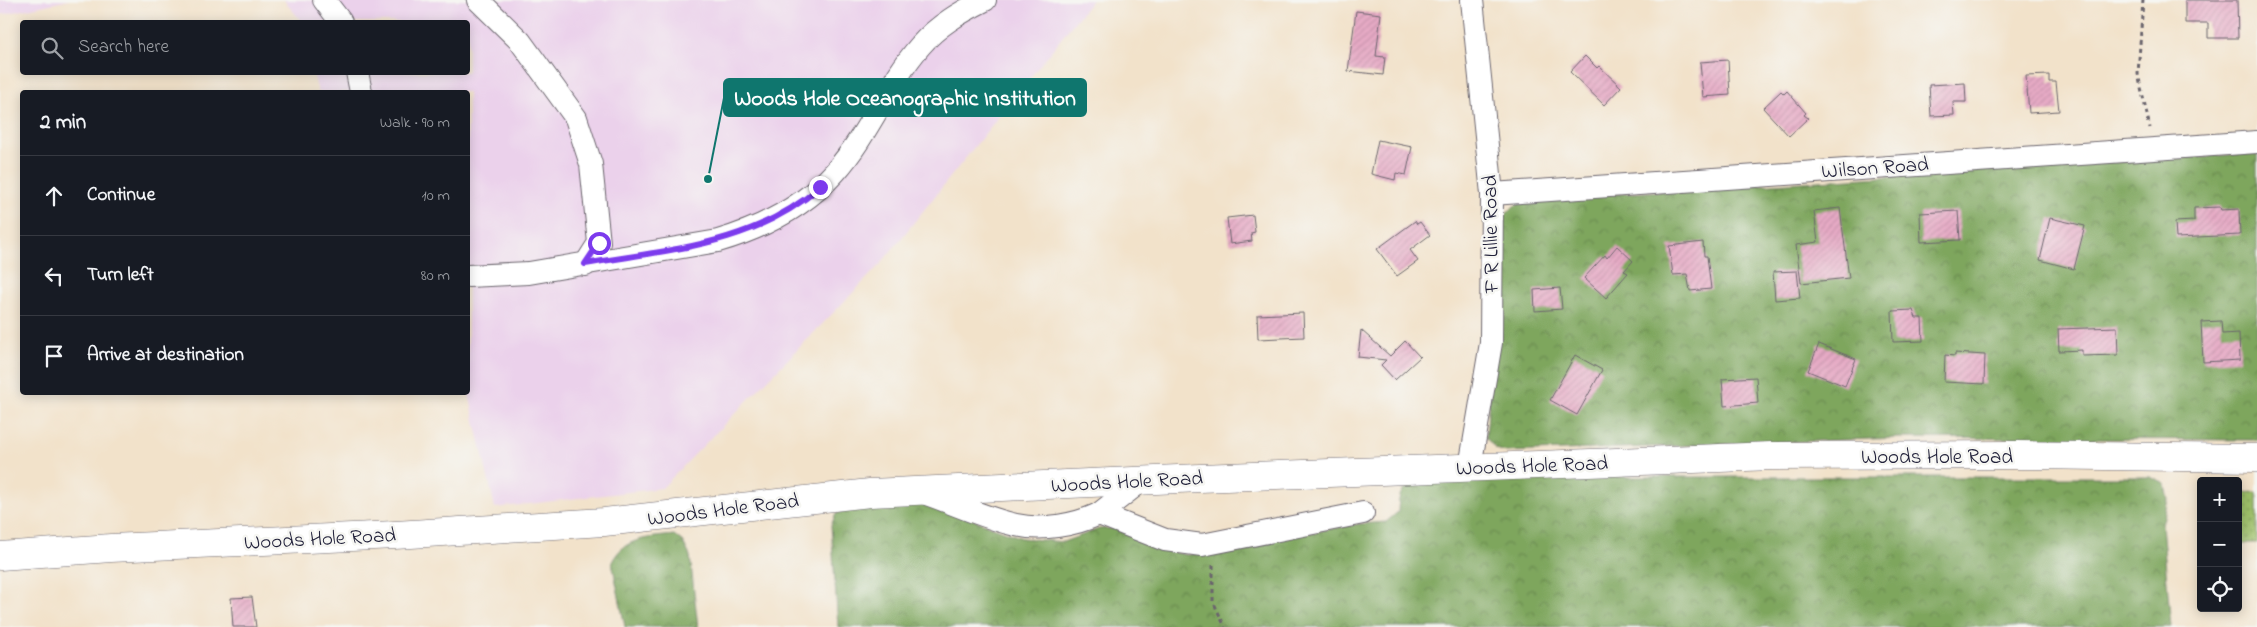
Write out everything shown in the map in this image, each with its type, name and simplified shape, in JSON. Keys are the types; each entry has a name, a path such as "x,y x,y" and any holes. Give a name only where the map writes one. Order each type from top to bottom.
{"highway":[{"name":"Woods Hole Road","path":"0,556 111,548 580,524 799,500 916,490 1792,456 2257,458"}],"street":[{"path":"324,0 339,20"},
{"path":"478,0 520,41 576,118 591,164 599,243 585,264"},
{"path":"470,276 529,273 718,241 747,232 784,214 820,187 844,160 921,45 955,15 985,0"},
{"name":"F R Lillie Road","path":"1470,467 1491,343 1492,194 1472,0"},
{"path":"358,75 361,90"},
{"name":"Wilson Road","path":"1492,194 2257,142"},
{"path":"916,490 1017,526 1054,526 1078,523 1099,514 1141,481"},
{"path":"1099,514 1165,540 1202,545 1363,513"}],"path":[{"path":"2143,0 2138,74 2154,148"},
{"path":"1202,545 1214,568 1213,601 1225,627"}],"shaded area":[{"path":"0,0 69,0 0,15"},
{"path":"284,0 1092,0 879,266 662,488 495,508 469,395 470,90 317,90 314,75 470,75 470,20 300,20"}],"green space":[{"path":"2257,153 2257,440 1898,438 1506,452 1496,449 1486,438 1503,224 1506,214 1522,200"},
{"path":"1605,477 2150,477 2165,484 2168,500 2162,525 2171,627 838,627 831,525 836,514 844,510 925,504 945,509 1022,538 1063,542 1099,529 1115,528 1159,549 1187,555 1358,524 1386,522 1398,512 1400,497 1403,491 1416,482"},
{"path":"2257,492 2257,544 2242,544 2242,493"},
{"path":"674,535 683,542 690,556 698,627 625,627 612,562 617,554 630,543 647,538"}],"building":[{"path":"2185,0 2237,0 2238,38 2208,38 2208,23 2185,23"},
{"path":"1356,11 1381,14 1376,56 1385,57 1383,75 1348,71"},
{"path":"1585,56 1597,68 1599,66 1621,87 1604,105 1570,72"},
{"path":"1728,60 1730,95 1703,97 1700,62"},
{"path":"2049,75 2049,82 2056,82 2059,111 2029,113 2026,76"},
{"path":"1965,83 1966,102 1953,102 1954,115 1931,116 1929,85"},
{"path":"1781,91 1784,94 1787,91 1808,118 1789,136 1763,108"},
{"path":"1378,140 1412,147 1406,175 1396,173 1395,180 1371,174"},
{"path":"2220,207 2221,210 2239,209 2240,235 2176,238 2175,222 2194,221 2194,208"},
{"path":"1840,208 1849,278 1801,283 1796,245 1818,242 1814,211"},
{"path":"1958,211 1960,240 1921,242 1920,213"},
{"path":"1253,215 1255,232 1251,233 1252,241 1230,244 1227,218"},
{"path":"2050,218 2085,226 2074,269 2040,260"},
{"path":"1415,221 1417,224 1420,222 1430,235 1410,250 1418,261 1397,276 1377,249"},
{"path":"1703,242 1704,256 1707,256 1711,289 1690,291 1687,274 1673,275 1669,246"},
{"path":"1617,246 1633,261 1624,271 1628,273 1606,298 1584,278 1605,255 1607,258"},
{"path":"1797,271 1800,298 1775,300 1773,272"},
{"path":"1560,288 1562,309 1535,311 1534,290"},
{"path":"1913,310 1916,318 1922,318 1923,341 1893,342 1892,311"},
{"path":"1303,313 1304,337 1258,339 1257,315"},
{"path":"2221,321 2222,334 2239,333 2240,360 2203,362 2201,322"},
{"path":"2117,327 2118,355 2082,356 2082,350 2059,351 2058,329"},
{"path":"1361,330 1390,356 1405,341 1420,357 1395,380 1381,365 1386,360 1358,357"},
{"path":"1819,344 1856,359 1845,386 1808,371"},
{"path":"1955,353 1985,355 1984,384 1944,382 1945,355 1955,356"},
{"path":"1575,355 1602,370 1577,415 1550,400"},
{"path":"1756,377 1758,403 1724,406 1722,379"},
{"path":"252,597 256,627 233,627 231,598"}],"place":[{"name":"Woods Hole Oceanographic Institution","path":"708,179"}],"route":[{"path":"599,243 585,264 718,241 747,232 767,223 784,214 820,187"}]}
